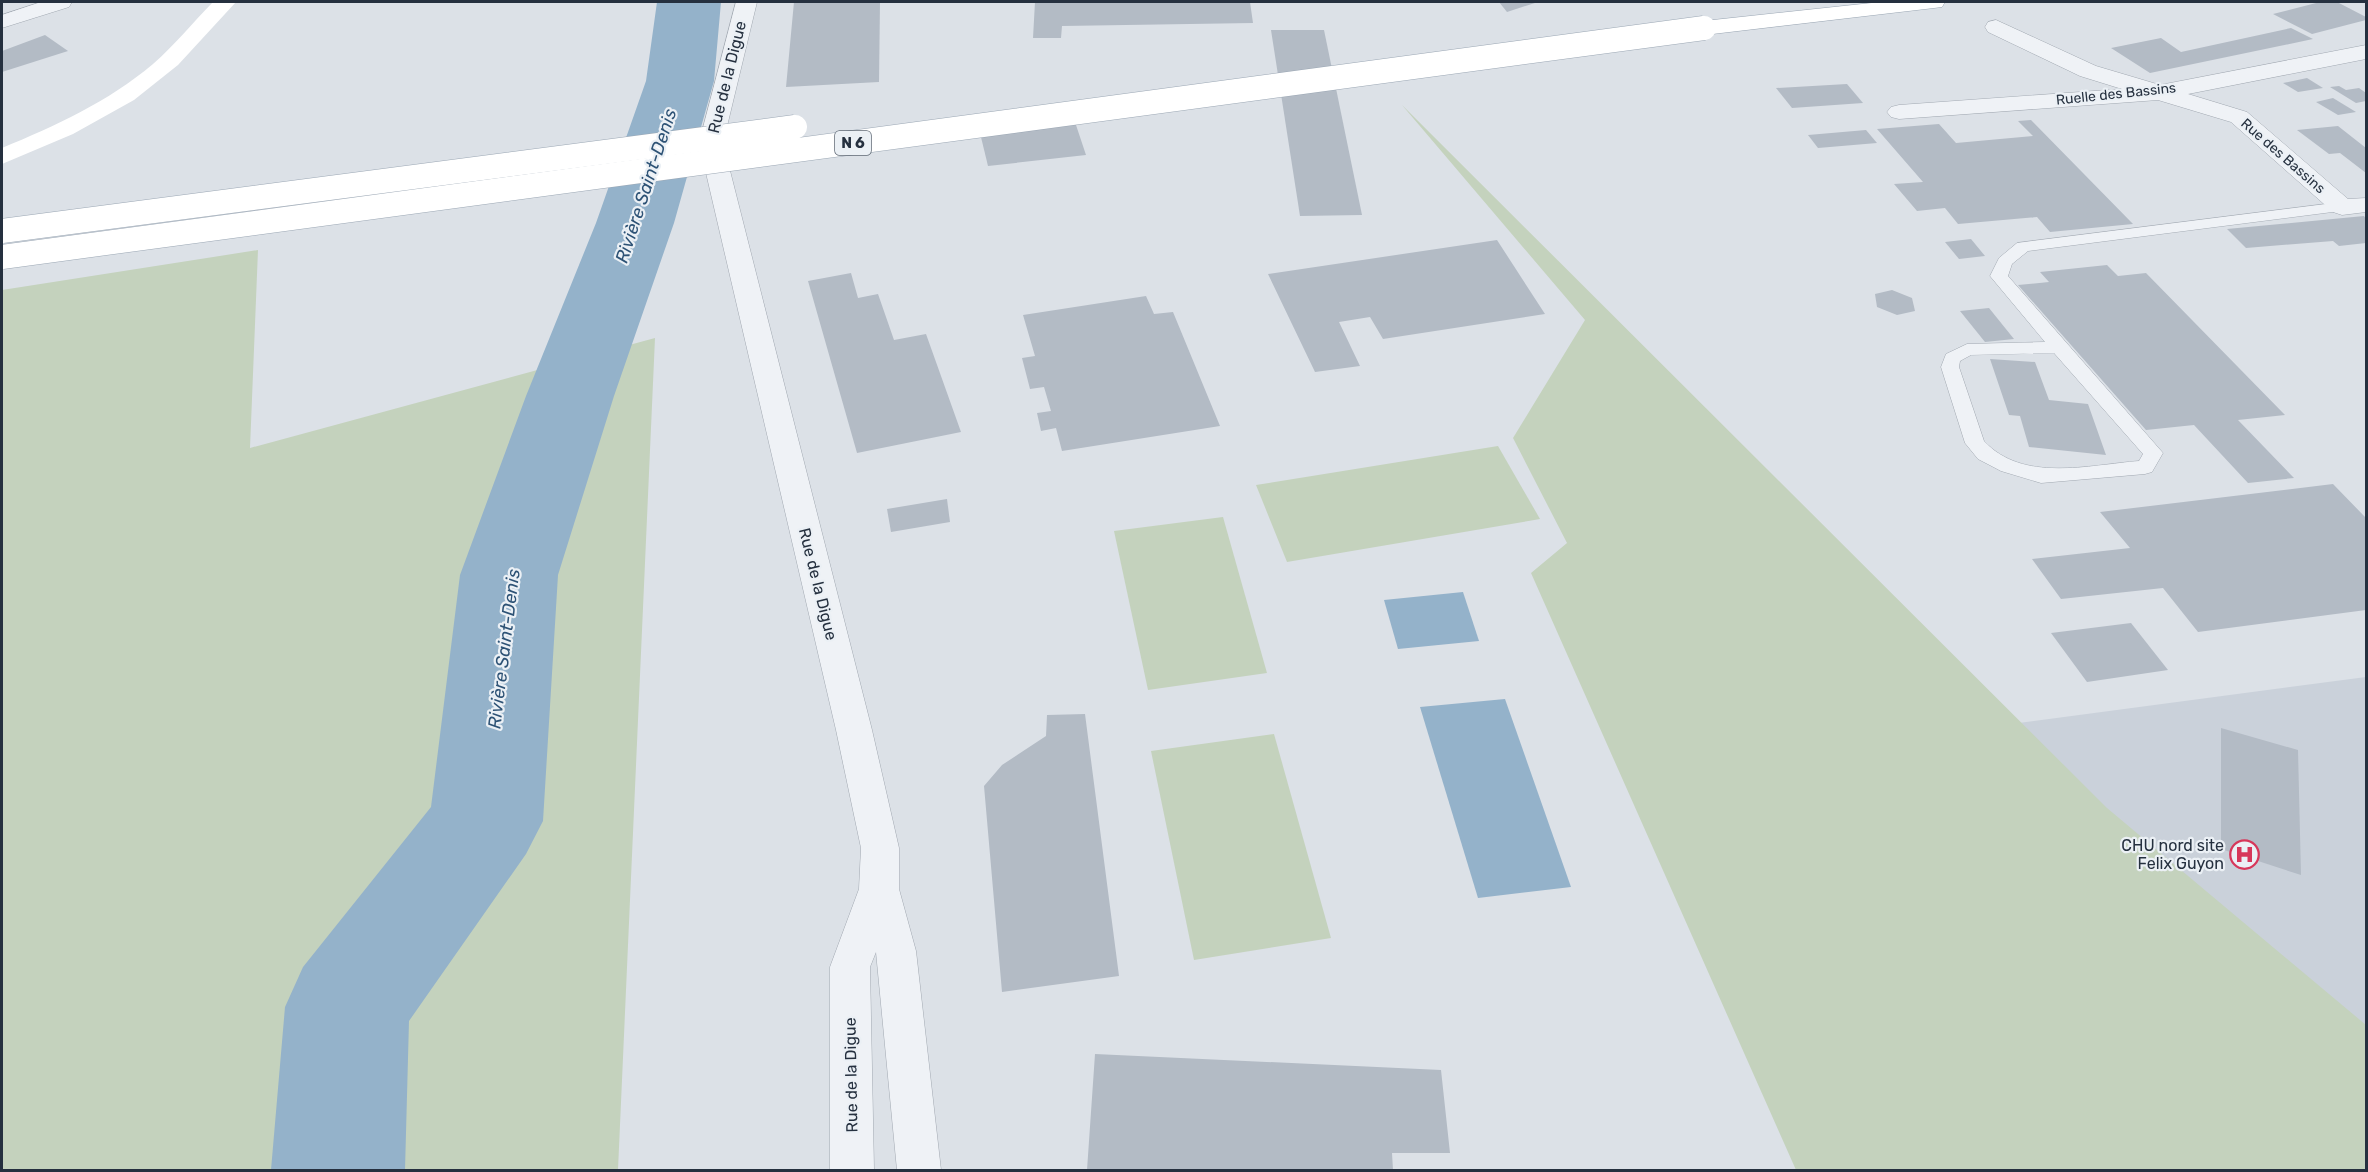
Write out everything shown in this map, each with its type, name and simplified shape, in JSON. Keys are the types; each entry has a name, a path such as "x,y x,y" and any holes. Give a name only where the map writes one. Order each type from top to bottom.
{"main road":[{"path":"2,157 43,140 114,103 162,68 225,2"},
{"name":"N 6","path":"857,119 1695,20 1934,2"},
{"name":"N 6","path":"2,257 1695,20 1737,3"},
{"name":"N 6","path":"2,231 821,124"}],"street":[{"path":"2,22 61,2"},
{"name":"Rue de la Digue","path":"746,2 711,143 854,730 879,848 879,889 850,967 852,1170"},
{"name":"Rue des Bassins","path":"1996,27 2088,71 2239,117 2342,207"},
{"name":"Ruelle des Bassins","path":"1899,112 2157,93 2367,52"},
{"path":"2342,207 2367,205"},
{"path":"879,889 896,951 919,1170"}],"lane":[{"path":"2058,347 1967,350 1952,358 1950,367 1975,443 1985,454 2008,466 2041,476 2145,467 2153,453 1998,276 2005,262 2023,247 2342,207"}],"shaded area":[{"name":"CHU nord site Felix Guyon","path":"2366,677 2366,1167 2011,724"}],"green space":[{"path":"1402,105 2107,808 2366,1025 2366,1170 1796,1170 1531,573 1567,543 1513,438 1585,320"},
{"path":"258,250 250,448 655,338 618,1170 2,1170 2,290"},
{"path":"1498,446 1540,519 1287,562 1256,485"},
{"path":"1223,517 1267,673 1148,690 1114,531"},
{"path":"1274,734 1331,938 1194,960 1151,751"}],"water":[{"path":"1463,592 1479,641 1398,649 1384,600"},
{"path":"1505,699 1571,887 1478,898 1420,707"}],"building":[{"path":"794,2 880,2 879,82 786,87"},
{"path":"1035,2 1250,2 1253,23 1062,26 1061,38 1033,38"},
{"path":"1499,2 1538,2 1507,12"},
{"path":"2320,2 2337,2 2366,17 2366,20 2312,34 2273,14"},
{"path":"2291,28 2313,39 2150,73 2111,48 2161,38 2181,52"},
{"path":"1271,30 1324,30 1362,215 1300,216"},
{"path":"45,35 68,51 2,72 2,51"},
{"path":"2307,78 2323,88 2298,92 2283,83"},
{"path":"1847,84 1863,103 1792,108 1776,88"},
{"path":"2339,86 2346,90 2359,88 2366,93 2366,101 2356,103 2330,87"},
{"path":"2333,98 2356,112 2338,115 2316,102"},
{"path":"2031,120 2133,224 2050,232 2037,217 1958,224 1945,208 1917,211 1894,184 1923,182 1877,129 1939,124 1956,143 2033,136 2018,121"},
{"path":"1075,122 1086,155 988,166 980,133"},
{"path":"2338,126 2366,148 2366,173 2340,153 2329,154 2297,130"},
{"path":"1866,130 1877,143 1818,148 1808,135"},
{"path":"2364,216 2366,243 2339,246 2333,241 2246,248 2227,229"},
{"path":"1971,239 1985,256 1959,259 1945,242"},
{"path":"1497,240 1545,314 1383,339 1370,317 1339,322 1360,366 1315,372 1268,274"},
{"path":"2107,265 2118,276 2146,273 2285,415 2238,420 2294,478 2248,483 2194,425 2146,430 2018,285 2049,282 2040,272"},
{"path":"851,273 858,298 878,294 894,340 926,334 961,432 857,453 808,281"},
{"path":"1892,290 1912,298 1915,311 1897,315 1877,307 1875,294"},
{"path":"1146,296 1154,314 1173,312 1220,426 1062,451 1056,428 1041,431 1037,413 1051,411 1044,387 1030,389 1022,358 1035,356 1023,315"},
{"path":"1989,308 2014,339 1985,342 1960,311"},
{"path":"1990,359 2035,362 2049,400 2088,404 2106,455 2029,447 2020,416 2009,415"},
{"path":"2333,484 2366,518 2366,610 2198,632 2163,588 2061,599 2032,559 2130,548 2100,512"},
{"path":"947,499 950,522 891,532 887,509"},
{"path":"2131,623 2168,670 2087,682 2051,633"},
{"path":"1085,714 1119,976 1002,992 984,786 1002,765 1046,736 1047,715"},
{"path":"2221,728 2298,750 2301,875 2221,849"},
{"path":"1095,1054 1441,1070 1450,1153 1392,1153 1393,1170 1087,1170"}],"waterway":[{"name":"Rivière Saint-Denis","path":"338,1170 347,1007 486,821 509,575 570,396 635,223 680,81 689,2"}],"place":[{"name":"CHU nord site Felix Guyon","path":"2245,854"}]}
